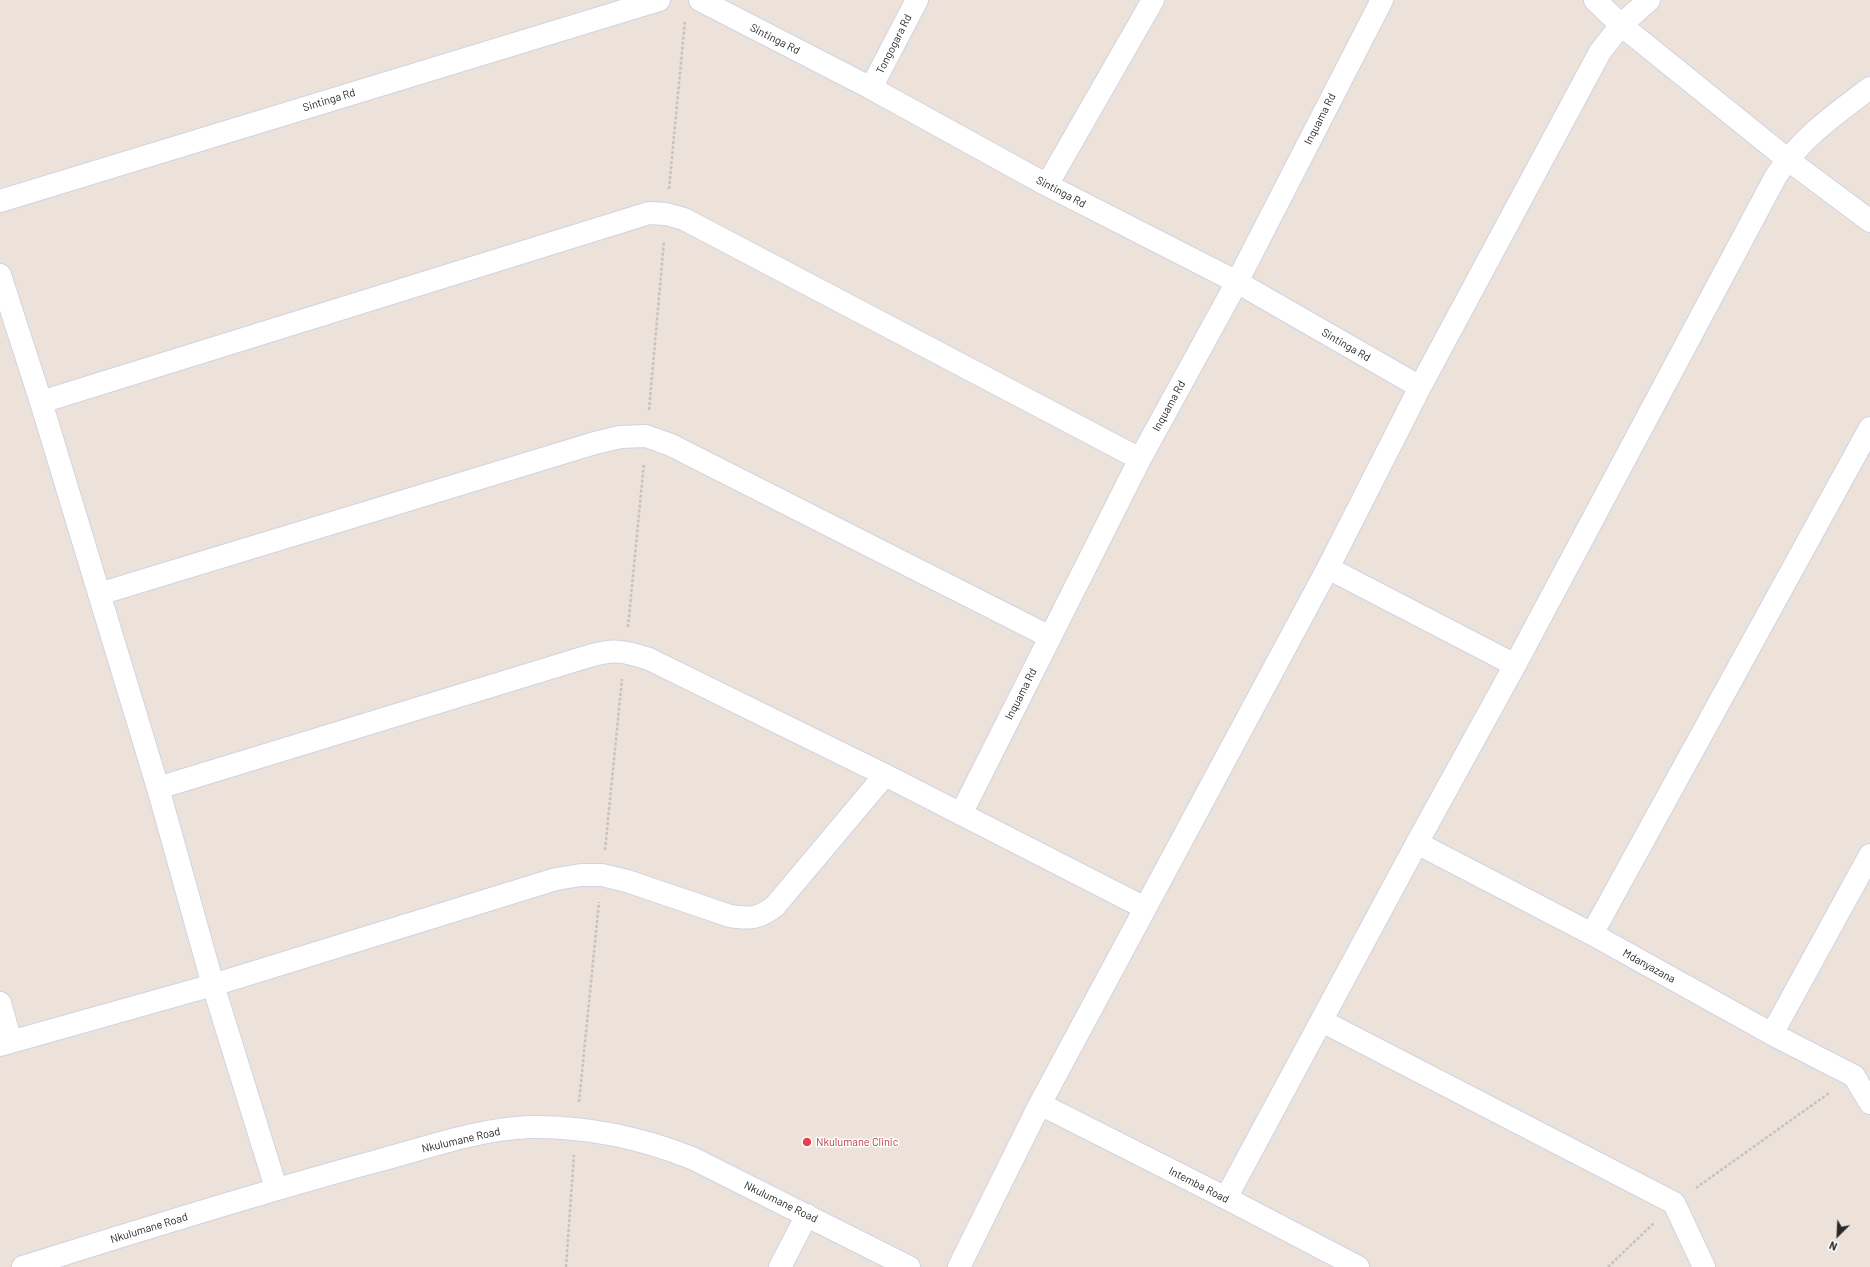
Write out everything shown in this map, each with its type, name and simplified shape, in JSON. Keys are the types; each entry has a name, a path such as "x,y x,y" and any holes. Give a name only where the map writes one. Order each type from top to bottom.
{"street":[{"name":"Sintinga Rd","path":"0,200 659,0"},
{"name":"Sintinga Rd","path":"700,0 871,88 1047,185 1237,282 1420,387"},
{"name":"Tongogara Rd","path":"871,88 917,0"},
{"path":"1047,185 1153,0"},
{"name":"Inquama Rd","path":"961,814 1140,459 1237,282 1382,0"},
{"path":"1595,0 1621,24 1787,159 1870,221"},
{"path":"959,1267 1040,1104 1328,568 1420,387 1600,52 1621,24 1649,0"},
{"path":"1226,1198 1416,843 1515,665 1762,201 1787,159 1815,131 1870,88"},
{"path":"41,402 649,213 666,214 684,219 1140,459"},
{"path":"0,275 41,402 158,788 213,986 276,1188"},
{"path":"1592,934 1870,428"},
{"path":"99,594 595,443 620,438 646,436 671,445 1050,637"},
{"path":"1328,568 1515,665"},
{"path":"158,788 605,651 625,651 649,659 885,775 1145,908"},
{"path":"0,1003 6,1044 213,986 556,879 581,875 602,875 627,881 730,916 748,919 762,916 775,906 885,775"},
{"name":"Mdanyazana","path":"1416,843 1592,934 1772,1034 1854,1076"},
{"path":"1772,1034 1870,855"},
{"path":"1322,1021 1674,1203 1704,1267"},
{"path":"1854,1076 1870,1103"},
{"name":"Intemba Road","path":"1040,1104 1358,1267"},
{"name":"Nkulumane Road","path":"23,1267 276,1188 487,1132 529,1127 576,1129 620,1135 655,1144 692,1158 909,1267"},
{"path":"780,1267 807,1215"}],"path":[{"path":"1608,1267 1674,1203 1854,1076"}],"place":[{"name":"Nkulumane Clinic","path":"807,1142"}]}
